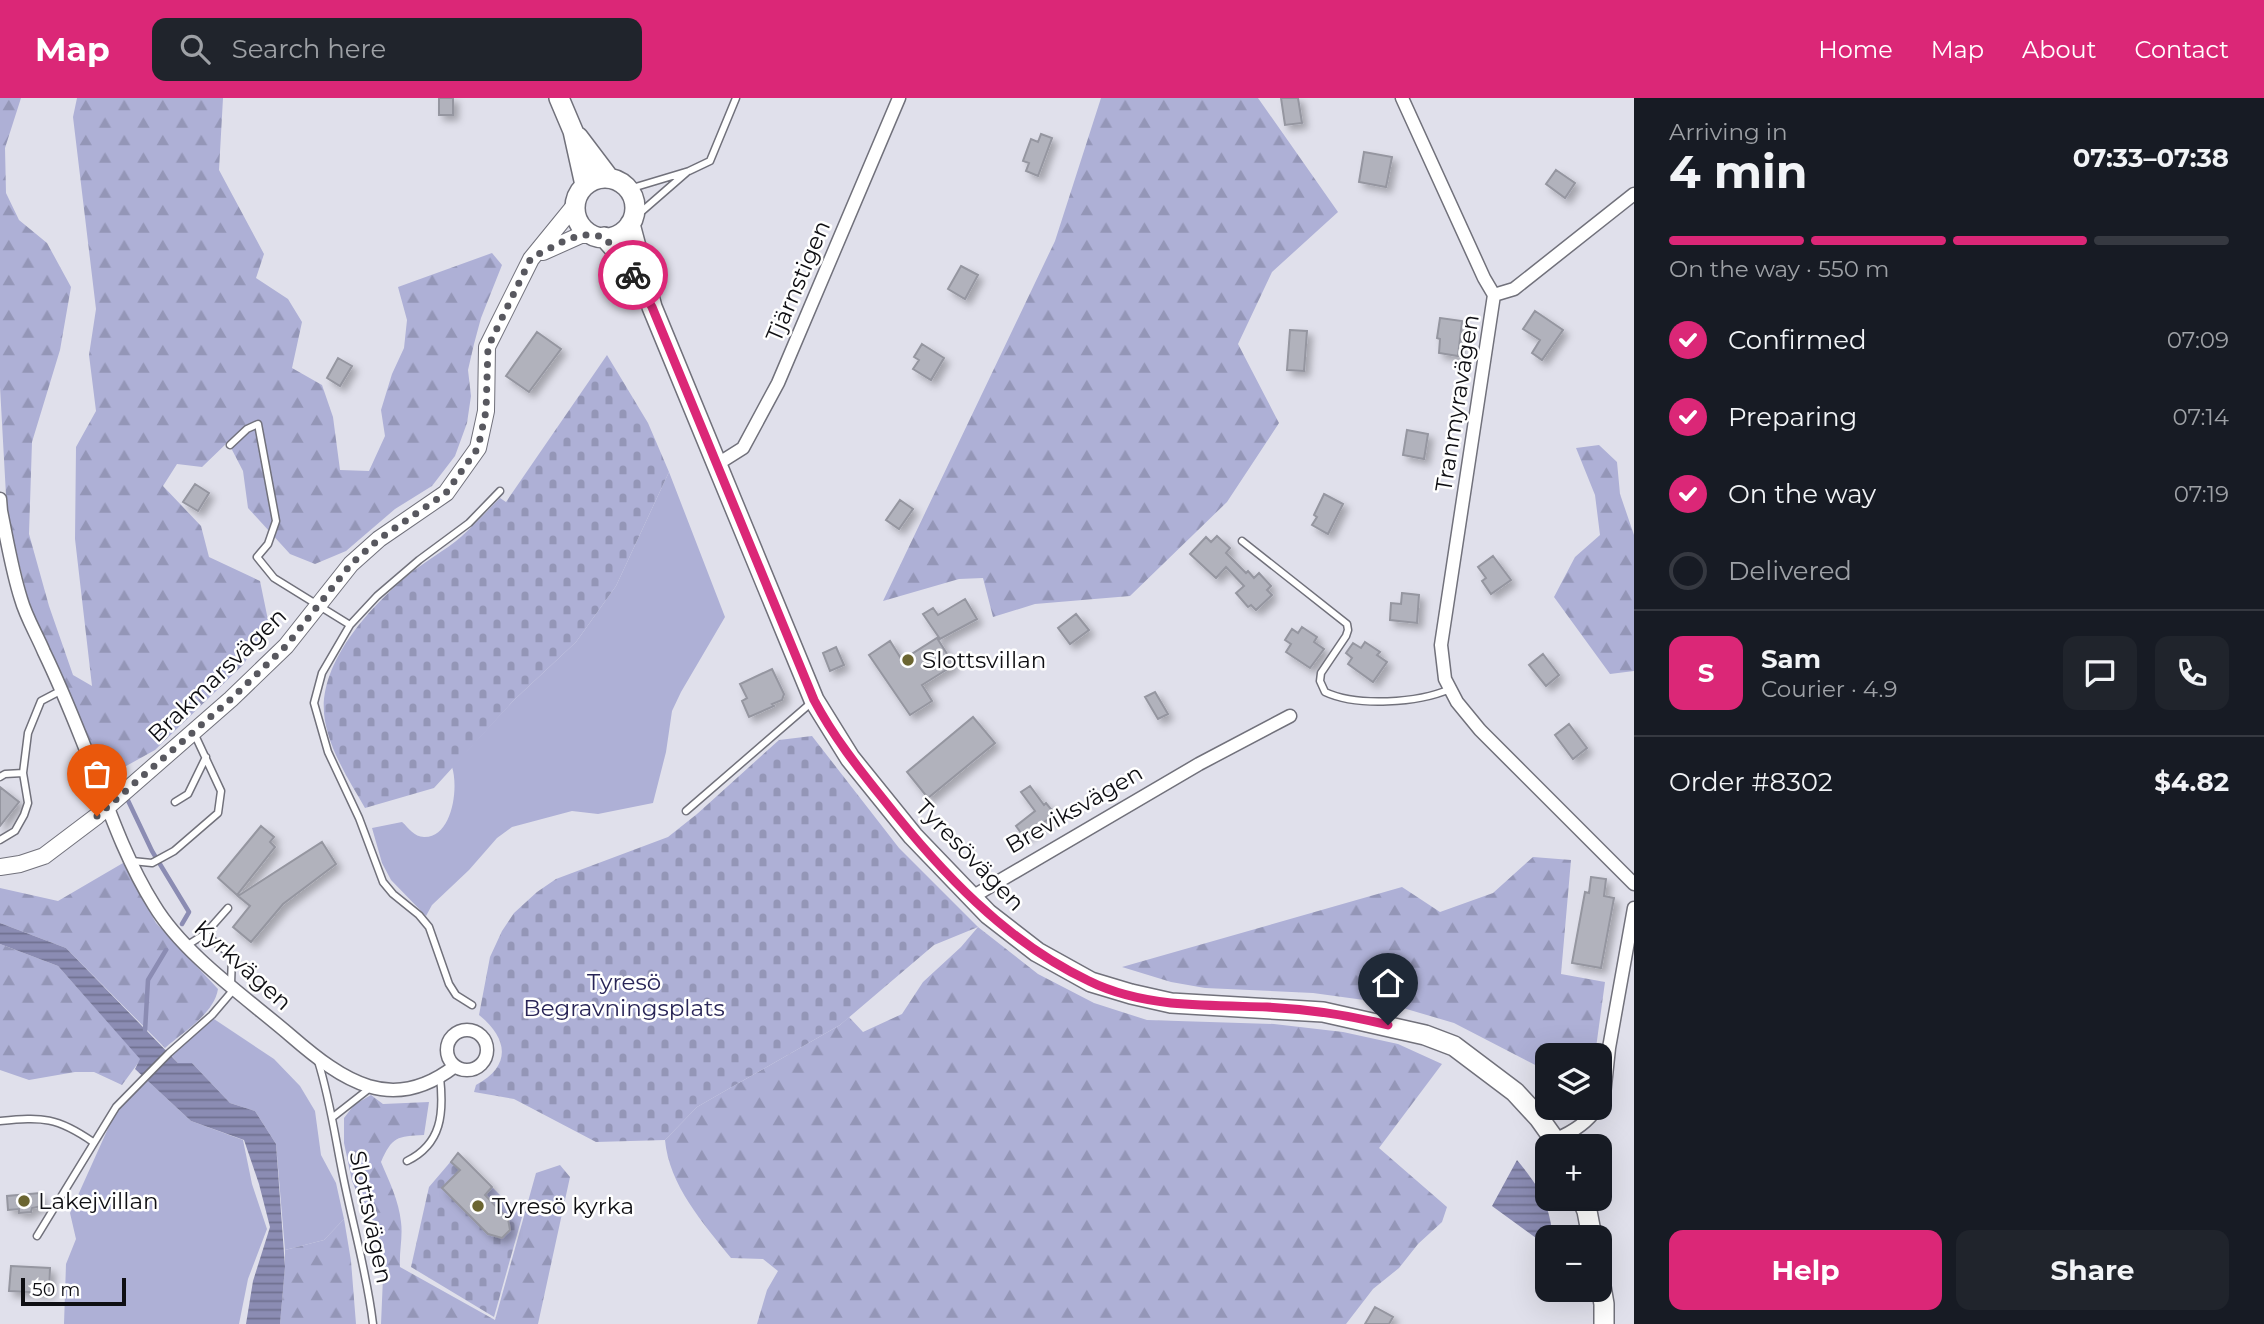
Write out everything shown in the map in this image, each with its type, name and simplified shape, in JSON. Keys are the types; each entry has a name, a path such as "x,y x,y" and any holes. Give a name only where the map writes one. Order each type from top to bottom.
{"main road":[{"path":"559,98 573,131 585,185"},
{"path":"573,131 609,178 629,189"},
{"path":"575,205 585,185 594,180 609,178"},
{"name":"Tyresövägen","path":"629,189 635,206 632,222 652,307 814,700 850,758 913,836 988,914 1037,952 1091,982 1131,995 1171,1003 1323,1012 1425,1035 1454,1046 1515,1092 1550,1134"},
{"name":"Tyresövägen","path":"575,205 579,222 622,257 652,307"},
{"path":"598,236 617,235 632,222"},
{"path":"1604,1302 1604,1324"}],"street":[{"name":"Tjärnstigen","path":"716,465 743,449 778,383 899,98"},
{"name":"Tranmyravägen","path":"1402,98 1494,295 1441,645 1445,679 1457,702 1480,730 1634,884"},
{"path":"1494,295 1514,289 1634,194"},
{"name":"Brakmarsvägen","path":"0,867 44,856 124,793 286,646 351,564 379,539 446,493 478,448 486,411 488,347 531,258 575,205"},
{"path":"531,258 581,235 598,236"},
{"name":"Kyrkvägen","path":"0,499 21,600 62,690 106,808 154,906 186,946 317,1059 345,1076 372,1087 406,1091 440,1077 455,1066"},
{"name":"Breviksvägen","path":"972,897 1199,764 1290,716"},
{"path":"1610,1043 1634,908"},
{"path":"1571,1134 1587,1120"}],"lane":[{"path":"629,189 689,171 710,161 736,98"},
{"path":"632,222 689,171"},
{"path":"230,445 247,429 258,424 276,521 268,544 257,557 274,578 350,625"},
{"path":"472,1006 456,995 449,984 429,927 383,882 359,818 325,743 314,703 322,673 350,625 377,596 469,523 500,491"},
{"path":"1242,541 1347,624 1346,636 1321,673 1320,681 1325,691 1346,699 1391,700 1432,697 1450,689"},
{"path":"0,840 15,831 28,803 23,773 29,733 41,701 62,690"},
{"path":"686,811 814,700"},
{"path":"132,861 152,863 162,858 218,813 221,791 193,732"},
{"path":"175,802 188,794 206,757"},
{"path":"0,776 23,773"},
{"path":"186,946 205,934 228,908"},
{"path":"37,1236 116,1107 169,1053 212,1015 233,986 232,956 205,934"},
{"name":"Slottsvägen","path":"317,1059 333,1116 343,1176 369,1289 373,1324"},
{"path":"407,1161 421,1154 439,1128 442,1093 440,1077"},
{"path":"333,1116 372,1087"},
{"path":"0,1121 53,1121 70,1126 93,1142"}],"green space":[{"path":"0,98 21,98 5,148 6,193 19,220 47,243 71,287 60,350 32,442 29,534 49,606 73,675 92,686 75,539 76,447 96,411 89,355 96,309 73,117 77,98 223,98 219,170 264,254 256,278 288,299 302,322 292,368 322,385 333,417 340,470 369,471 385,436 381,410 392,374 404,348 407,320 398,287 492,253 502,265 474,344 468,370 471,396 467,423 455,456 432,486 395,509 346,551 315,564 290,554 248,508 243,471 228,442 202,467 177,464 163,486 201,526 209,557 260,581 268,620 244,664 155,750 110,775 102,771 30,608 7,513 0,387"},
{"path":"1101,98 1258,98 1338,212 1272,272 1238,344 1279,423 1227,502 1130,596 1035,604 993,617 983,578 959,579 883,601 1055,241"},
{"path":"607,355 648,423 669,472 616,586 576,642 514,700 434,788 365,808 336,755 325,721 324,701 336,660 361,622 391,590 462,536 500,498 506,502"},
{"path":"1599,445 1617,462 1620,494 1634,535 1634,671 1610,674 1554,597 1575,557 1600,535 1595,495 1576,448"},
{"path":"669,472 725,617 672,711 666,752 653,803 598,814 572,811 512,827 497,838 469,870 432,905 426,916 391,880 382,863 372,828 402,822 420,837 434,835 441,829 447,821 454,799 452,767 514,700 576,642 616,586"},
{"name":"Tyresö Begravningsplats","path":"812,736 899,848 978,927 934,945 840,1025 697,1107 665,1140 596,1142 514,1099 474,1092 476,1085 496,1069 500,1061 502,1052 496,1033 479,1015 490,957 514,913 556,879 668,837 779,740"},
{"path":"1533,857 1571,860 1561,974 1605,982 1597,1043 1535,1043 1535,1065 1454,1023 1386,1003 1313,993 1205,988 1171,982 1122,967 1402,887 1440,912 1493,893"},
{"path":"123,863 156,923 218,989 211,1007 165,1048 66,948 0,923 0,888 58,901"},
{"path":"978,927 1038,974 1094,1003 1147,1020 1274,1024 1343,1032 1398,1044 1442,1064 1379,1148 1447,1207 1442,1222 1418,1244 1399,1268 1373,1289 1346,1324 757,1324 767,1290 778,1271 763,1259 731,1258 680,1188 668,1157 665,1140 697,1107 840,1025 849,1017 863,1032 902,1014 923,982 961,947"},
{"path":"0,944 58,966 141,1059 122,1085 94,1072 75,1072 29,1080 0,1070"},
{"path":"211,1017 274,1059 300,1086 315,1111 321,1155 336,1183 344,1219 324,1240 285,1250 276,1144 255,1111 230,1103 192,1063 178,1063 169,1053"},
{"path":"147,1080 191,1121 243,1140 252,1184 267,1229 248,1279 239,1324 64,1324 66,1264 76,1239 70,1213 119,1104"},
{"path":"371,1095 383,1104 429,1102 424,1135 396,1140 381,1162 400,1214 400,1267 495,1320 536,1173 560,1165 570,1177 538,1324 381,1324 384,1254 352,1181 344,1143 344,1118 354,1105"},
{"path":"458,1153 522,1217 494,1317 411,1267 429,1187"},
{"path":"344,1219 351,1261 356,1324 280,1324 285,1250 324,1240"}],"shaded area":[{"path":"0,923 66,948 178,1063 192,1063 230,1103 255,1111 276,1144 285,1267 280,1324 246,1324 253,1281 270,1227 244,1140 191,1121 135,1069 140,1059 58,966 0,944"},
{"path":"1517,1160 1535,1184 1535,1211 1548,1211 1551,1225 1535,1225 1535,1237 1492,1206"}],"building":[{"path":"439,98 453,98 453,115 439,115"},
{"path":"1281,98 1298,98 1302,123 1285,125"},
{"path":"1041,134 1052,138 1038,176 1026,171 1029,163 1023,161 1031,139 1038,142"},
{"path":"1364,152 1392,157 1386,187 1359,182"},
{"path":"1556,170 1575,183 1565,198 1546,184"},
{"path":"961,266 978,275 965,299 948,289"},
{"path":"1535,311 1563,330 1542,360 1532,353 1540,340 1523,329"},
{"path":"1440,318 1462,321 1458,356 1439,353 1440,339 1437,338"},
{"path":"1290,330 1307,331 1304,371 1287,370"},
{"path":"537,332 561,349 529,392 506,376"},
{"path":"922,344 944,358 931,380 913,369 919,360 914,357"},
{"path":"338,358 352,366 340,386 327,378"},
{"path":"1407,430 1428,434 1424,459 1403,455"},
{"path":"195,484 209,493 198,511 183,502"},
{"path":"1324,494 1343,504 1328,534 1312,525"},
{"path":"900,500 913,509 899,529 886,520"},
{"path":"1217,536 1230,548 1226,553 1246,573 1248,571 1254,578 1259,573 1271,586 1267,590 1272,595 1256,610 1251,605 1248,607 1236,593 1244,586 1226,567 1216,578 1190,554 1206,537 1211,542"},
{"path":"1493,556 1511,580 1491,594 1482,581 1486,578 1478,567"},
{"path":"1402,593 1419,595 1417,623 1390,620 1391,603 1401,604"},
{"path":"965,599 977,619 940,639 923,614 933,608 938,615"},
{"path":"1076,614 1089,630 1070,644 1058,628"},
{"path":"1302,627 1317,637 1314,642 1324,649 1310,668 1286,652 1291,644 1285,640 1292,629 1298,633"},
{"path":"937,638 954,665 922,685 932,701 910,715 869,655 890,641 902,660"},
{"path":"1365,642 1380,652 1377,655 1387,662 1373,682 1348,664 1352,658 1346,653 1353,643 1361,648"},
{"path":"836,647 844,665 830,671 823,653"},
{"path":"1543,654 1559,675 1546,686 1529,665"},
{"path":"772,669 784,694 782,700 749,717 742,701 747,698 740,684"},
{"path":"1155,692 1168,714 1158,719 1145,697"},
{"path":"973,717 995,743 928,798 907,772"},
{"path":"1569,724 1587,748 1573,759 1555,735"},
{"path":"1030,786 1044,805 1046,803 1055,814 1024,837 1016,826 1035,811 1021,792"},
{"path":"0,787 19,802 0,826"},
{"path":"261,826 274,837 270,842 275,847 237,895 218,878"},
{"path":"322,842 336,864 283,904 251,942 233,927 250,906 238,896"},
{"path":"1591,877 1606,879 1604,896 1614,898 1601,968 1572,963 1585,892 1589,893"},
{"name":"Tyresö kyrka","path":"458,1153 492,1187 485,1195 508,1219 510,1230 502,1238 488,1234 442,1188 460,1170 451,1162"},
{"name":"Lakejvillan","path":"40,1193 42,1206 32,1208 31,1212 8,1210 7,1196"},
{"path":"11,1266 50,1268 49,1293 9,1291"},
{"path":"1375,1307 1393,1317 1389,1324 1365,1324"}],"waterway":[{"path":"104,750 152,851 189,912 182,924"},
{"path":"145,1031 148,980 166,950"}],"way so far":[{"path":"97,816 231,699 286,646 351,564 379,539 446,493 478,448 486,411 488,347 531,258 564,241 581,235 593,235 604,237 622,257 633,275"}],"place":[{"name":"Slottsvillan","path":"908,660"},
{"name":"Lakejvillan","path":"24,1201"},
{"name":"Tyresö kyrka","path":"478,1206"}],"route":[{"path":"633,275 652,307 703,435 824,719 850,758 913,836 988,914 1037,952 1091,982 1131,995 1171,1003 1323,1012 1388,1025"}]}
